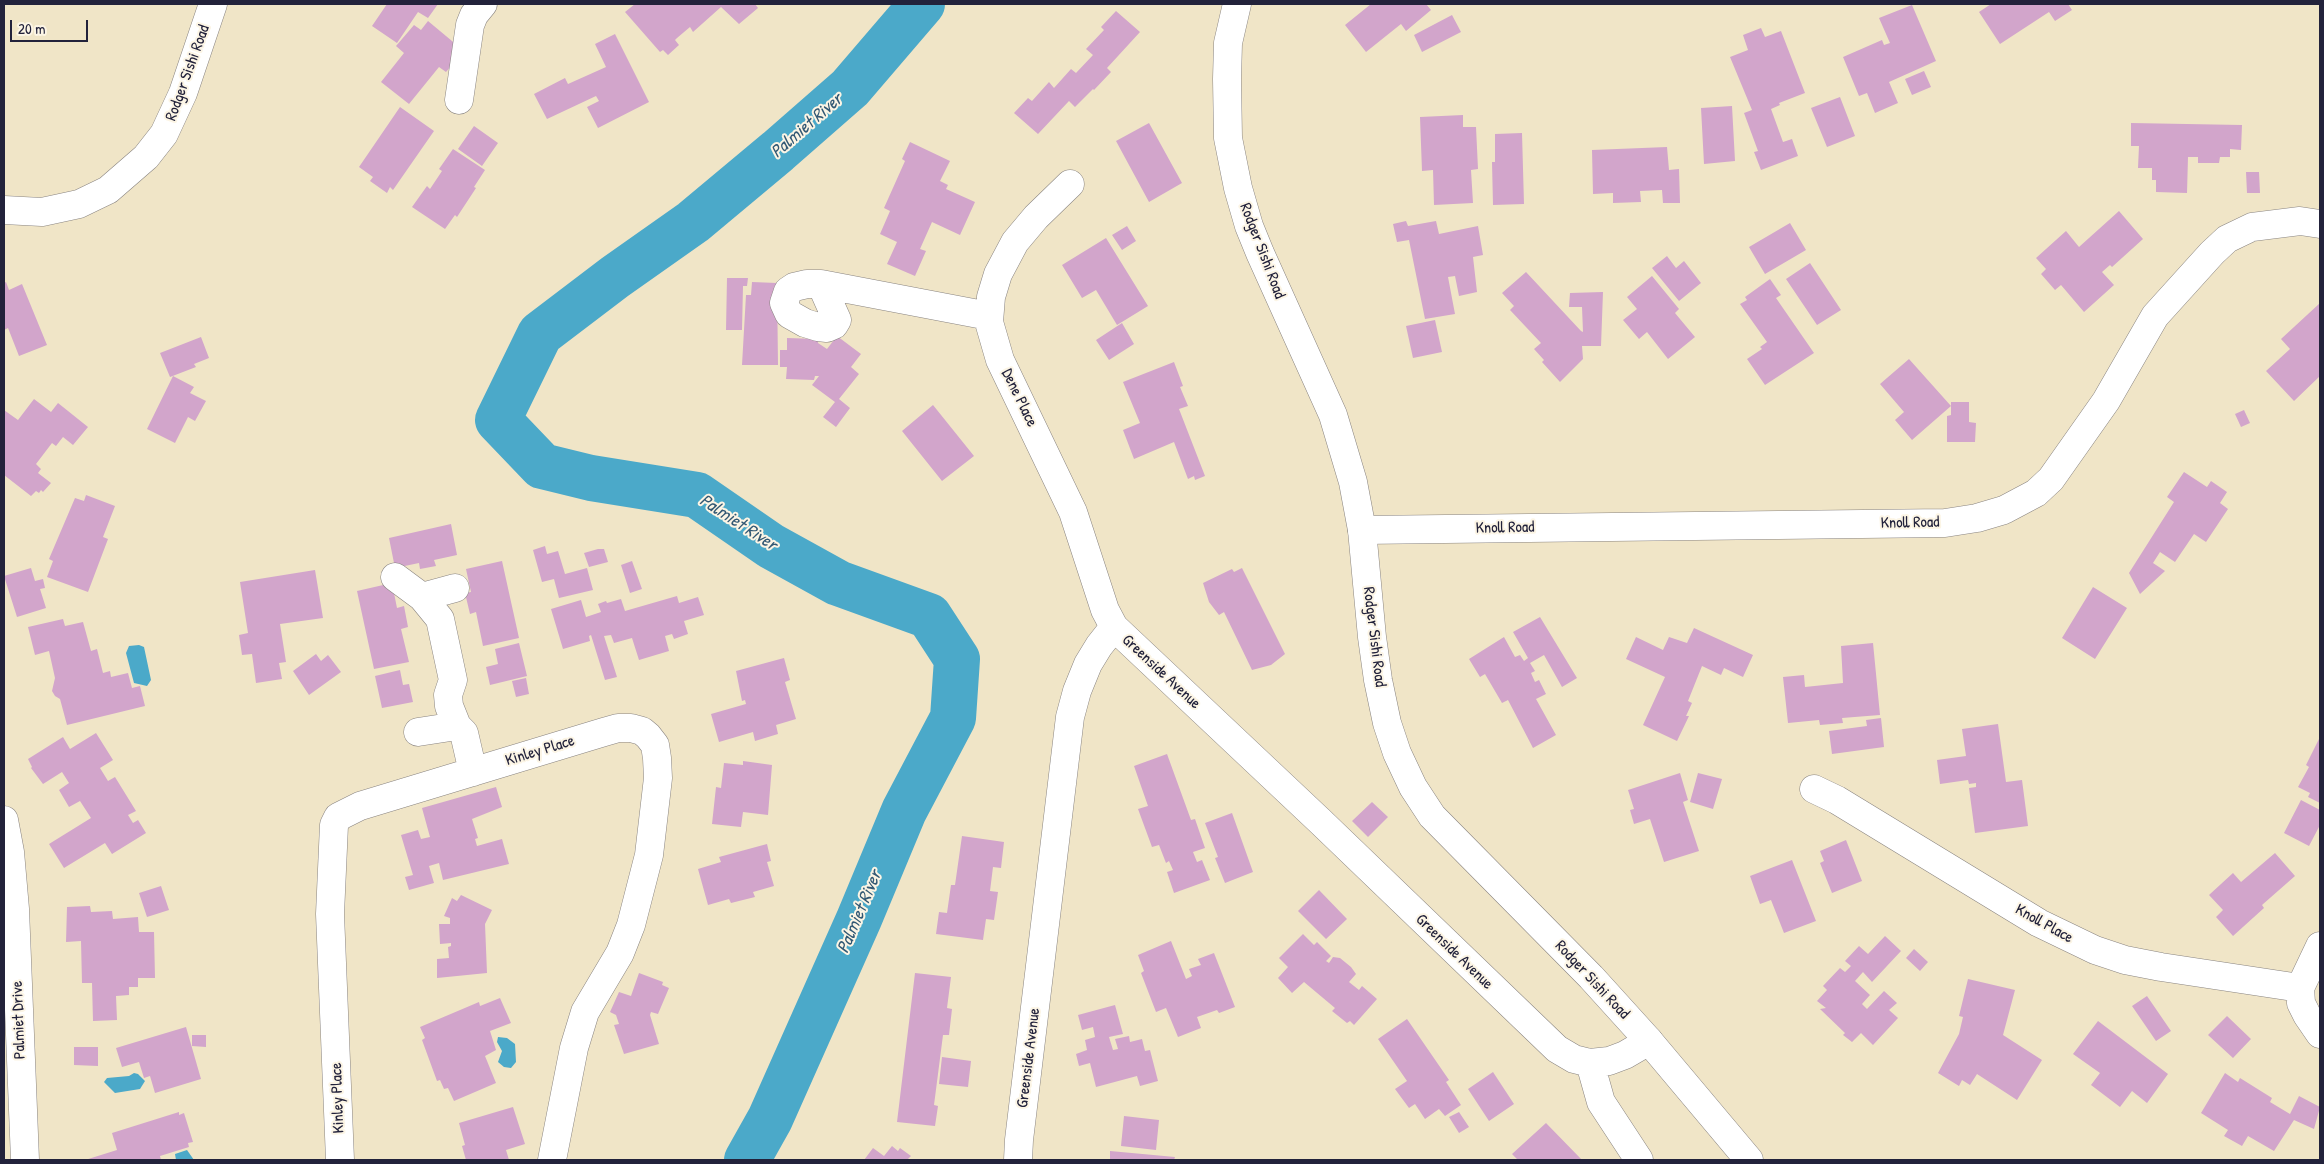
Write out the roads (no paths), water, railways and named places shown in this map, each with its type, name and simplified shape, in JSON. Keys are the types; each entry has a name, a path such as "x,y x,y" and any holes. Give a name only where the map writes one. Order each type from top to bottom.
{"street":[{"name":"Rodger Sishi Road","path":"4,210 42,212 79,204 108,190 146,157 164,134 184,93 213,4"},
{"path":"459,100 470,25 474,15 483,4"},
{"name":"Rodger Sishi Road","path":"1237,4 1228,43 1227,79 1228,138 1238,188 1249,226 1260,253 1333,415 1353,482 1362,530 1378,680 1387,723 1397,753 1413,787 1432,816 1584,970 1649,1041 1749,1160"},
{"name":"Dene Place","path":"1070,184 1036,217 1015,242 998,274 991,297 989,316 997,353 1073,512 1104,610 1114,627"},
{"name":"Knoll Road","path":"1362,530 1945,523 1976,518 2004,510 2036,493 2051,479 2106,401 2155,316 2212,252 2227,239 2252,227 2300,221 2320,224"},
{"path":"821,284 989,316"},
{"path":"395,576 422,597 440,619 453,680 448,695 449,706 461,729 473,772"},
{"path":"422,597 455,588"},
{"name":"Greenside Avenue","path":"1018,1160 1020,1130 1070,717 1077,691 1088,664 1098,646 1114,627 1321,822 1534,1030 1557,1050 1574,1059 1590,1063 1609,1061 1625,1055 1649,1041"},
{"name":"Kinley Place","path":"340,1160 330,914 334,825 338,818 344,812 360,806 618,728 642,731 648,736 656,752 658,778 649,855 641,893 620,953 585,1012 574,1048 552,1160"},
{"path":"418,732 461,729"},
{"name":"Knoll Place","path":"1814,790 1837,800 2039,923 2095,950 2125,960 2161,967 2300,988"},
{"name":"Palmiet Drive","path":"4,820 10,852 15,909 12,1023 25,1160"},
{"path":"2320,946 2300,988 2301,1003 2306,1015 2320,1034"},
{"path":"1590,1063 1602,1102 1639,1160"}],"water":[{"path":"139,645 144,647 151,680 147,686 134,683 126,653 129,646"},
{"path":"498,1037 507,1038 515,1044 516,1062 511,1068 504,1067 498,1062 502,1051 497,1042"},
{"path":"134,1073 138,1074 145,1081 140,1089 115,1093 104,1082 107,1078 129,1076"},
{"path":"187,1150 194,1160 176,1160 175,1154"}],"waterway":[{"name":"Palmiet River","path":"747,1160 770,1119 859,919 904,811 953,718 957,659 929,616 838,583 771,546 697,495 591,478 542,466 498,420 540,334 615,277 693,222 778,151 850,88 922,4"}]}
